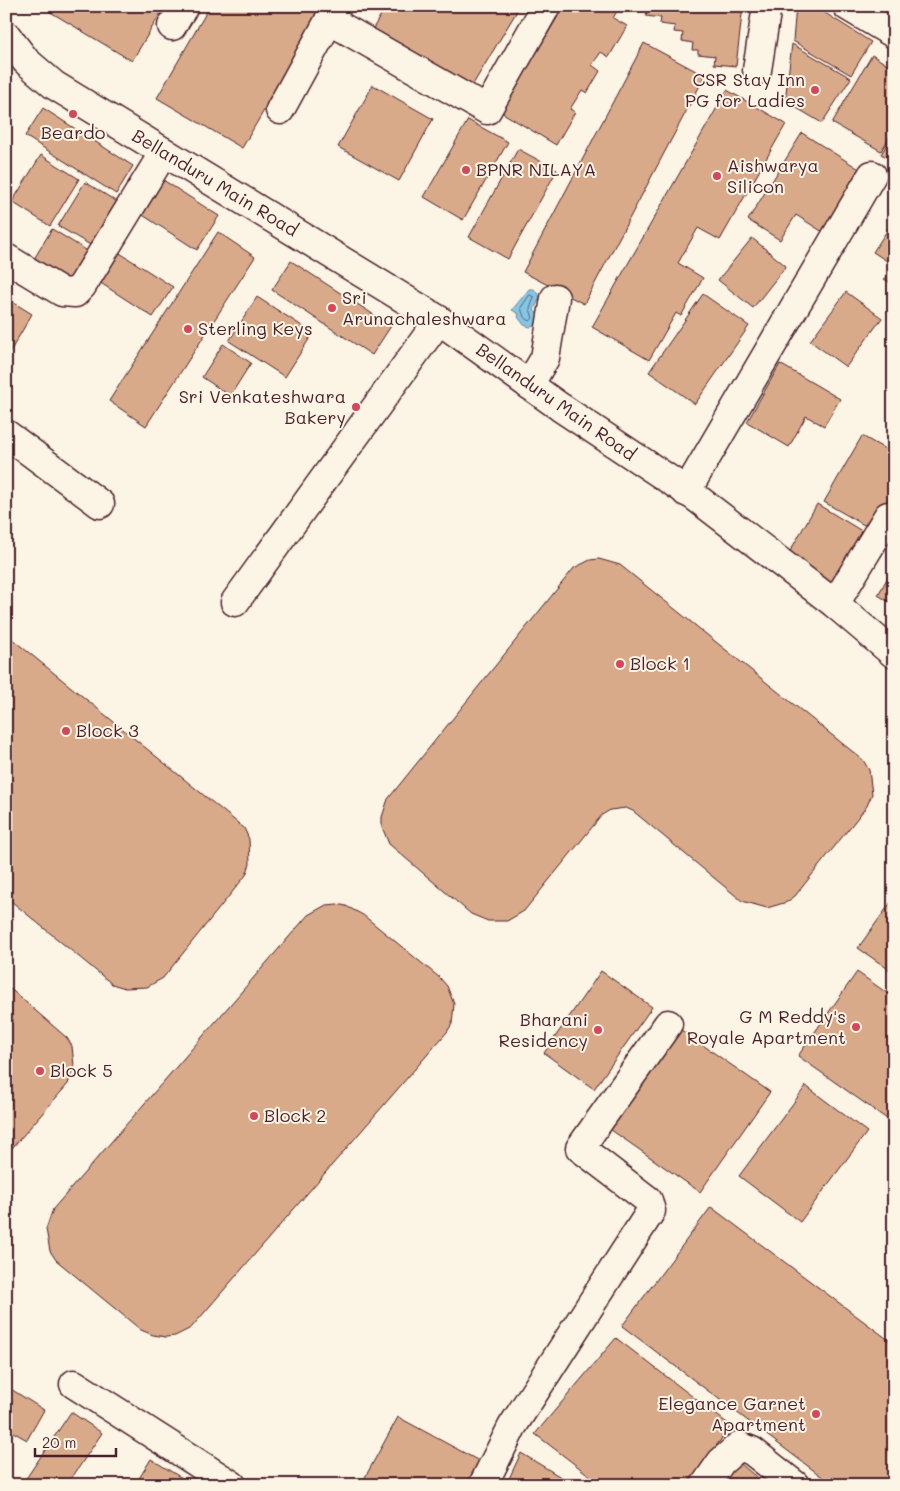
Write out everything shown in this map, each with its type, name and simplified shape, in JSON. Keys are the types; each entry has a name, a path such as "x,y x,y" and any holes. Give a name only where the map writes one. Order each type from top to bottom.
{"street":[{"path":"757,70 767,6"},
{"path":"847,6 894,34"},
{"path":"280,110 333,13 487,110 545,7"},
{"name":"Bellanduru Main Road","path":"6,35 26,61 54,85 439,320 529,385 686,492 834,604 894,654"},
{"path":"6,258 62,292 75,293 82,286 164,152"},
{"path":"686,492 872,175"},
{"path":"529,385 545,358 555,298"},
{"path":"235,602 439,320"},
{"path":"6,434 100,504"},
{"path":"834,604 888,516"},
{"path":"483,1485 512,1427 651,1211 648,1200 580,1148 668,1024"},
{"path":"74,1384 232,1485"},
{"path":"704,1485 721,1462 739,1446 752,1451 796,1485"}],"water":[{"path":"529,289 534,289 540,297 534,310 539,316 535,326 530,327 524,325 518,317 519,314 512,310"}],"building":[{"path":"49,6 165,6 132,61 47,10"},
{"path":"210,6 325,6 242,148 157,98"},
{"path":"386,6 520,6 469,91 371,32"},
{"path":"564,6 620,6 613,18 627,26 609,57 601,52 592,65 600,71 587,93 582,90 570,109 575,112 556,145 501,112"},
{"path":"648,6 743,6 736,66 714,64 715,56 698,54 698,50 692,50 693,43 682,41 683,33 674,32 675,26 660,24 661,18 646,16"},
{"path":"796,6 814,6 871,42 851,75 793,41"},
{"path":"881,6 893,6 890,12"},
{"path":"644,43 705,76 584,304 523,272"},
{"name":"CSR Stay Inn PG for Ladies","path":"792,44 851,78 822,123 785,101"},
{"path":"872,55 894,69 894,130 881,151 832,123"},
{"path":"373,85 433,119 399,181 338,147"},
{"name":"Aishwarya Silicon","path":"727,90 786,124 720,240 698,228 678,263 703,278 681,316 676,313 649,360 592,327"},
{"path":"43,108 133,166 116,194 25,136"},
{"name":"BPNR NILAYA","path":"468,120 508,142 463,220 424,197"},
{"path":"802,133 864,172 826,234 796,215 780,240 748,220"},
{"path":"894,133 894,161 881,154"},
{"path":"518,149 557,170 508,259 469,237"},
{"path":"41,155 79,179 50,226 12,202"},
{"path":"6,162 11,165 6,173"},
{"path":"160,178 219,216 197,250 138,212"},
{"path":"85,182 119,203 92,246 58,226"},
{"path":"894,220 894,285 884,279 893,265 873,252"},
{"path":"52,229 89,252 67,287 31,264"},
{"path":"218,232 255,257 146,426 109,401"},
{"path":"752,238 786,266 753,308 718,280"},
{"path":"115,250 173,287 153,317 96,280"},
{"name":"Sri Arunachaleshwara","path":"291,261 391,326 372,355 272,290"},
{"path":"846,292 882,318 846,367 810,341"},
{"path":"703,294 749,326 695,404 649,372"},
{"path":"257,297 313,333 285,377 229,341"},
{"path":"6,298 32,314 7,357 6,357"},
{"path":"223,344 251,363 230,396 202,377"},
{"path":"780,364 840,399 824,426 806,416 789,447 747,422"},
{"path":"862,436 894,454 894,489 871,529 824,502"},
{"path":"817,504 870,536 837,592 785,560"},
{"name":"Block 1","path":"599,559 620,565 863,760 869,770 872,794 867,806 795,896 787,902 767,908 742,901 633,811 626,808 610,810 602,815 524,911 507,921 488,921 471,914 389,844 382,827 382,817 388,799 574,568 590,560"},
{"path":"894,566 894,605 878,595"},
{"name":"Block 3","path":"6,634 244,828 249,839 250,864 246,875 163,978 147,987 125,988 112,984 6,897"},
{"path":"894,898 894,973 858,948"},
{"name":"Block 2","path":"337,904 346,906 363,915 440,978 447,986 454,1004 452,1024 191,1328 175,1336 166,1337 153,1335 141,1330 56,1260 50,1251 46,1229 53,1209 308,915 326,905"},
{"name":"Bharani Residency","path":"601,971 652,1007 594,1089 544,1053"},
{"name":"G M Reddy's Royale Apartment","path":"857,972 894,998 894,1124 798,1056"},
{"name":"Block 5","path":"6,985 67,1038 72,1046 74,1066 68,1084 6,1155"},
{"path":"674,1025 770,1092 700,1192 604,1125"},
{"path":"806,1086 867,1132 800,1222 739,1176"},
{"name":"Elegance Garnet Apartment","path":"711,1207 894,1344 894,1485 833,1485 622,1326"},
{"path":"616,1338 731,1426 687,1485 602,1485 535,1434"},
{"path":"6,1386 44,1410 27,1440 6,1428"},
{"path":"71,1412 102,1433 67,1485 32,1485 25,1480"},
{"path":"398,1417 481,1462 469,1485 370,1485 363,1481"},
{"path":"521,1453 574,1485 506,1485"},
{"path":"151,1459 193,1485 135,1485"},
{"path":"736,1460 766,1485 716,1485"}],"place":[{"name":"CSR Stay Inn PG for Ladies","path":"815,90"},
{"name":"Beardo","path":"73,114"},
{"name":"BPNR NILAYA","path":"466,170"},
{"name":"Aishwarya Silicon","path":"717,176"},
{"name":"Sri Arunachaleshwara","path":"332,308"},
{"name":"Sterling Keys","path":"188,329"},
{"name":"Sri Venkateshwara Bakery","path":"356,407"},
{"name":"Block 1","path":"620,664"},
{"name":"Block 3","path":"66,731"},
{"name":"G M Reddy's Royale Apartment","path":"856,1027"},
{"name":"Bharani Residency","path":"598,1030"},
{"name":"Block 5","path":"40,1071"},
{"name":"Block 2","path":"254,1116"},
{"name":"Elegance Garnet Apartment","path":"816,1414"}]}
